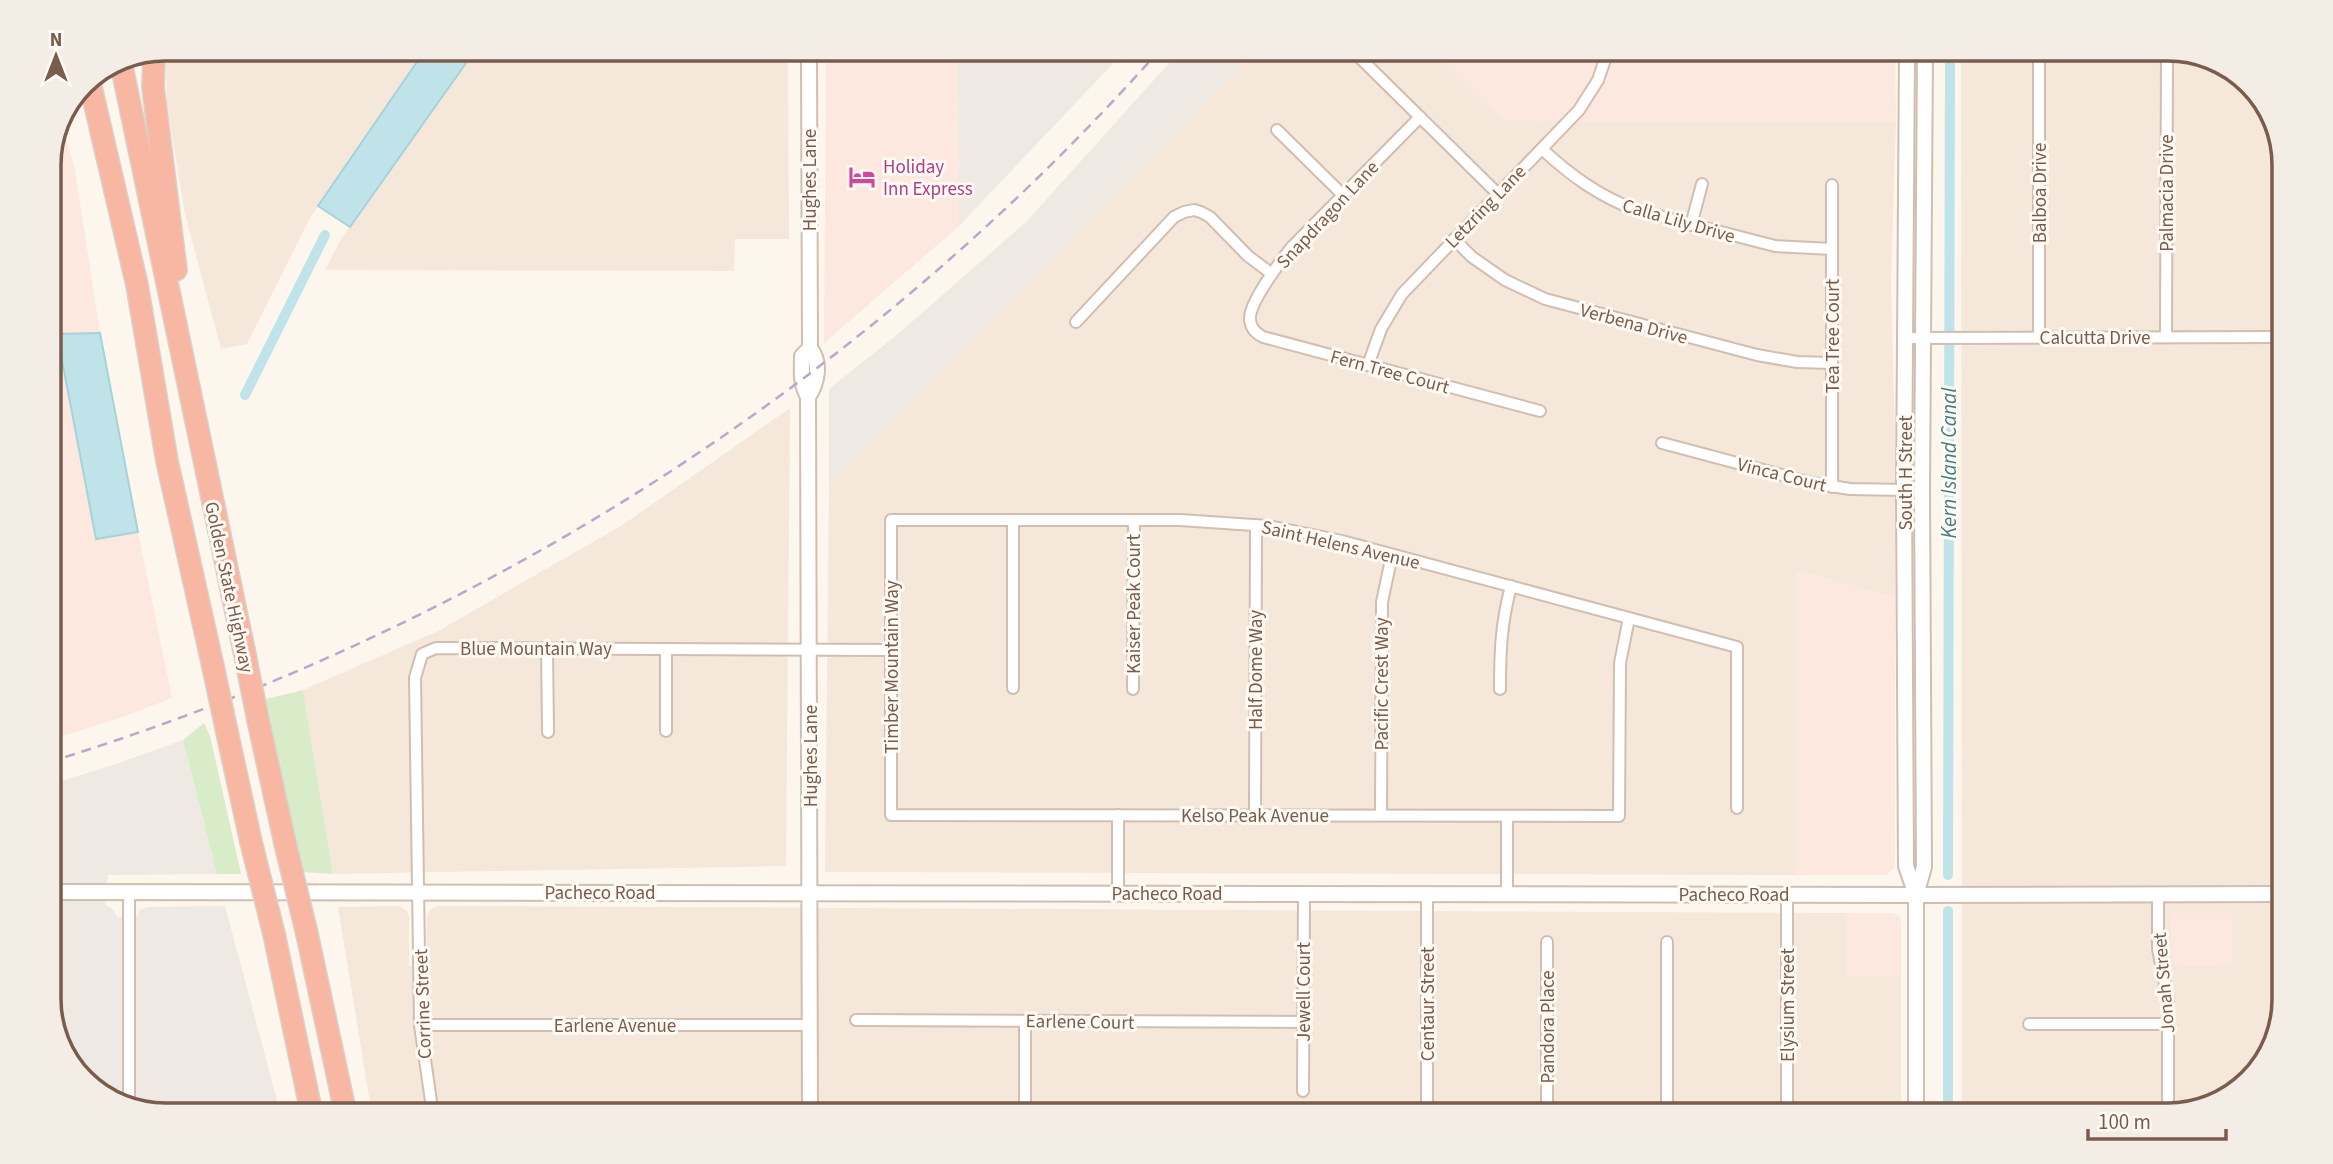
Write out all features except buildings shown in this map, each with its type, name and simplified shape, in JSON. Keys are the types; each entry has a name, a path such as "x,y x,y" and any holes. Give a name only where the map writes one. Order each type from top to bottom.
{"highway":[{"path":"154,62 153,87 178,281 173,313"},
{"name":"Golden State Highway","path":"123,71 258,720 343,1103"},
{"name":"Golden State Highway","path":"92,92 137,285 167,461 309,1103"},
{"path":"84,102 137,285"}],"street":[{"name":"Hughes Lane","path":"809,61 810,348 816,356 817,385 808,397 810,1103"},
{"path":"1363,61 1498,194"},
{"name":"Letzring Lane","path":"1368,365 1381,329 1402,294 1579,110 1598,80 1605,61"},
{"name":"South H Street","path":"1907,61 1904,490 1906,866 1916,895"},
{"name":"South H Street","path":"1916,1103 1916,895 1924,867 1922,337 1925,61"},
{"name":"Balboa Drive","path":"2039,61 2039,337"},
{"name":"Palmacia Drive","path":"2166,61 2166,337"},
{"name":"Snapdragon Lane","path":"1250,320 1252,306 1291,248 1420,117"},
{"path":"1277,130 1343,195"},
{"name":"Calla Lily Drive","path":"1542,149 1580,182 1615,202 1775,246 1832,249"},
{"path":"1691,225 1702,184"},
{"name":"Tea Tree Court","path":"1832,185 1832,487"},
{"path":"1076,322 1174,217 1184,212 1194,210 1210,217 1248,256 1272,274"},
{"name":"Verbena Drive","path":"1454,239 1489,270 1545,299 1757,355 1797,362 1832,363"},
{"name":"Fern Tree Court","path":"1250,320 1254,332 1263,337 1540,411"},
{"name":"Calcutta Drive","path":"1906,338 2272,337"},
{"name":"Vinca Court","path":"1662,443 1832,487 1904,490"},
{"path":"1904,490 1915,505 1922,575"},
{"name":"Saint Helens Avenue","path":"891,520 1213,521 1256,525 1301,532 1392,555 1737,647 1737,808"},
{"name":"Timber Mountain Way","path":"891,520 891,815"},
{"path":"1013,520 1013,688"},
{"name":"Kaiser Peak Court","path":"1133,689 1134,520"},
{"name":"Half Dome Way","path":"1255,815 1256,525"},
{"name":"Pacific Crest Way","path":"1381,815 1382,602 1392,555"},
{"path":"1500,689 1502,619 1511,586"},
{"name":"Kelso Peak Avenue","path":"891,815 1619,816 1620,663 1629,618"},
{"name":"Blue Mountain Way","path":"420,892 415,678 422,654 436,648 891,650"},
{"path":"547,648 548,732"},
{"path":"666,649 666,731"},
{"path":"1905,690 1911,692 1915,698 1924,767"},
{"path":"1118,815 1118,893"},
{"path":"1507,816 1507,894"},
{"name":"Pacheco Road","path":"61,891 2272,894"},
{"path":"129,891 129,1096"},
{"name":"Corrine Street","path":"420,892 420,1025 431,1103"},
{"name":"Jewell Court","path":"1303,1091 1304,893"},
{"name":"Centaur Street","path":"1427,893 1427,1103"},
{"name":"Elysium Street","path":"1787,894 1787,1103"},
{"name":"Jonah Street","path":"2158,894 2158,949 2166,985 2168,1024 2168,1103"},
{"name":"Pandora Place","path":"1547,942 1547,1103"},
{"path":"1667,942 1667,1103"},
{"name":"Earlene Court","path":"856,1020 1303,1023"},
{"path":"1025,1022 1025,1103"},
{"path":"2029,1024 2168,1024"},
{"name":"Earlene Avenue","path":"420,1025 810,1025"}],"shaded area":[{"path":"166,61 418,61 310,218 247,344 221,349 185,214 167,104"},
{"path":"467,61 788,61 789,239 735,239 734,271 325,270 341,239"},
{"path":"826,61 958,61 959,226 824,343"},
{"path":"958,61 1115,61 959,226"},
{"path":"1171,61 1244,61 829,485 829,389 898,334 1026,222"},
{"path":"1244,61 1441,61 1503,121 1896,122 1891,283 1896,474 1895,597 1796,571 1796,875 825,872 829,485"},
{"path":"1441,61 1895,61 1896,122 1502,121"},
{"path":"1961,61 2168,61 2195,65 2214,72 2246,97 2261,119 2272,159 2272,999 2268,1026 2261,1045 2236,1077 2214,1092 2195,1099 2168,1103 1962,1103"},
{"path":"66,137 75,170 100,333 61,334 61,159"},
{"path":"61,355 96,539 138,532 172,698 61,736"},
{"path":"790,408 786,866 333,874 303,690 438,631 621,526"},
{"path":"1796,571 1895,597 1895,867 1886,875 1796,875"},
{"path":"183,740 217,874 108,875 105,905 113,909 117,917 136,917 140,910 148,907 225,906 278,1103 165,1103 138,1099 119,1092 97,1077 72,1045 61,1005 61,781"},
{"path":"399,906 406,910 409,916 409,966 426,967 427,915 431,909 438,906 1846,913 1846,976 1901,976 1901,1103 370,1103 338,907"},
{"path":"1846,913 1893,913 1899,916 1901,976 1846,976"},
{"path":"2171,913 2232,913 2232,966 2174,965"}],"green space":[{"path":"303,690 333,874 303,872 268,715 266,699"},
{"path":"204,723 210,736 241,874 217,874 183,740"}],"water":[{"path":"418,61 467,61 350,227 318,206"},
{"path":"100,333 138,532 96,539 61,355 61,334"}],"waterway":[{"name":"Kern Island Canal","path":"1948,875 1950,61"},
{"path":"245,395 325,235"},
{"name":"Kern Island Canal","path":"1948,911 1948,1103"}],"railway":[{"path":"61,758 207,708 361,643 509,568 652,483 789,389 919,286 1042,174 1149,61"}],"place":[{"name":"Holiday Inn Express","path":"862,177"}]}
